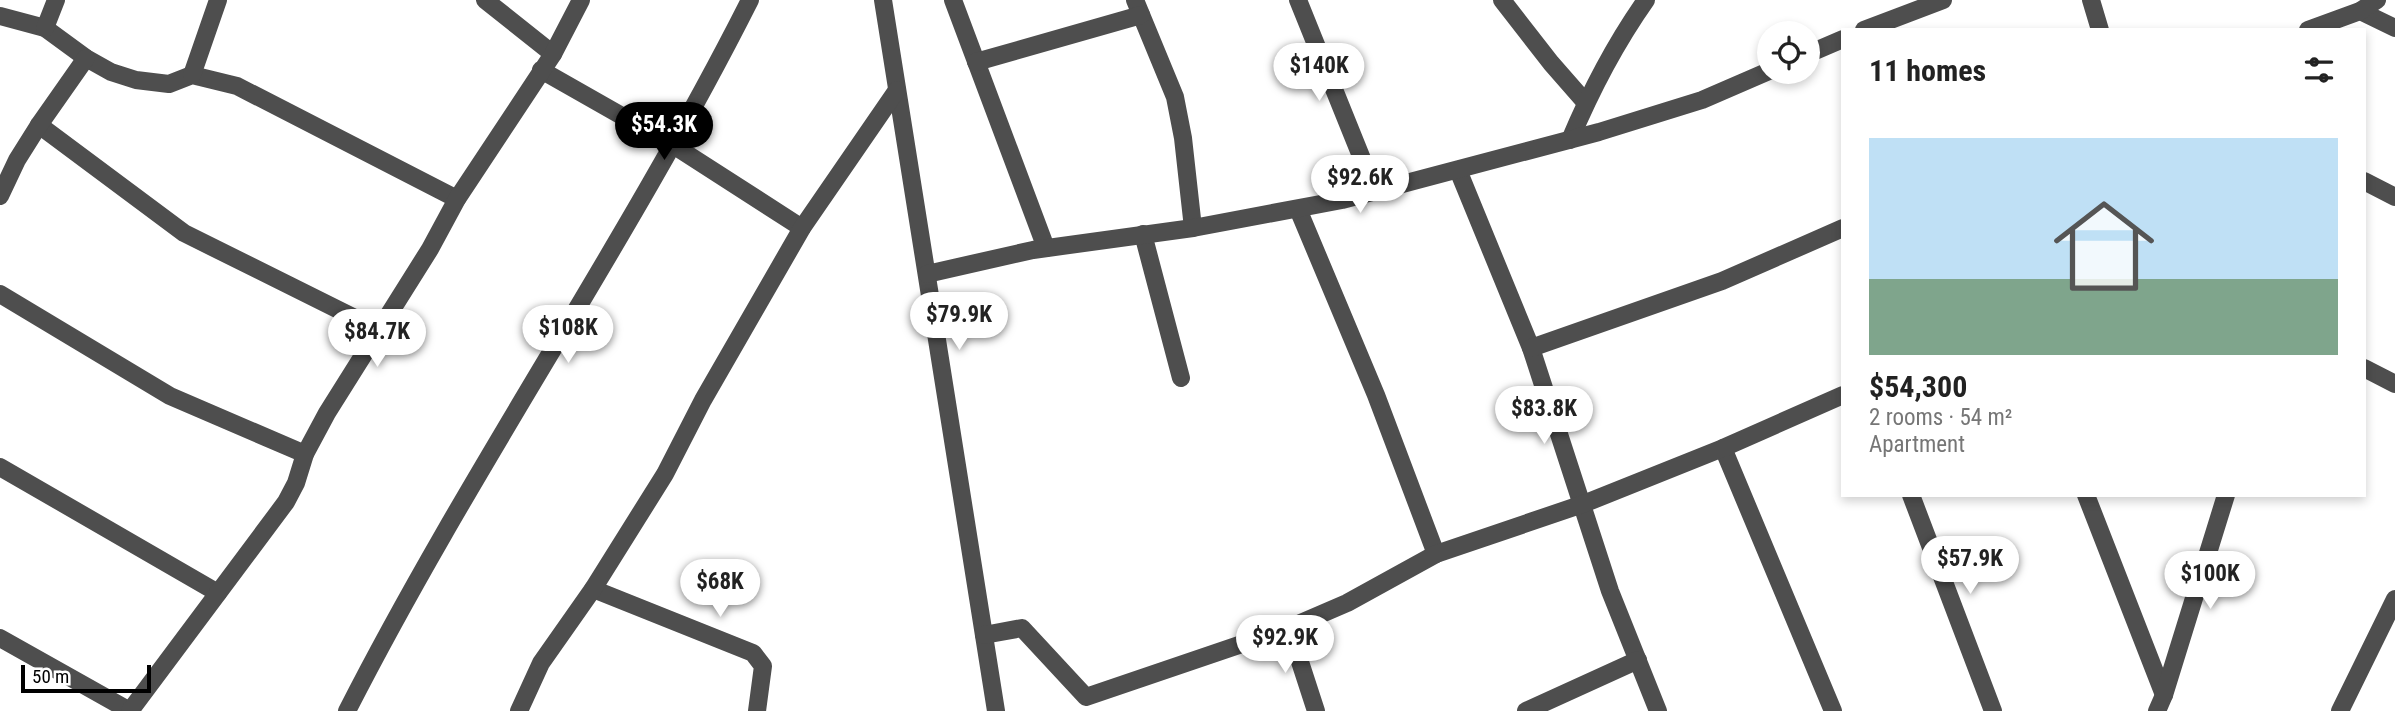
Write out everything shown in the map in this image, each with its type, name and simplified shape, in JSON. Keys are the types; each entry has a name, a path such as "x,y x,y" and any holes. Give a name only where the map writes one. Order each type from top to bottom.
{"street":[{"path":"45,28 56,0"},
{"path":"192,75 218,0"},
{"path":"485,0 554,54"},
{"path":"0,638 130,711 286,502 296,483 305,454 327,413 430,249 457,200 554,54 581,0"},
{"path":"347,711 374,658 465,499 706,88 750,0"},
{"path":"883,0 996,711"},
{"path":"953,0 1046,248"},
{"path":"1298,0 1375,191"},
{"path":"1502,0 1550,63 1586,103"},
{"path":"1570,140 1619,39 1646,0"},
{"path":"1869,28 1943,0"},
{"path":"2091,0 2099,28"},
{"path":"2313,28 2360,11 2377,0"},
{"path":"976,62 1138,7 1175,97 1183,138 1193,228"},
{"path":"2360,11 2395,28"},
{"path":"0,16 45,28 86,58 111,72 136,79 169,83 192,75 237,86 457,200"},
{"path":"1820,49 1841,40"},
{"path":"0,196 17,160 86,58"},
{"path":"541,70 673,145 802,228"},
{"path":"927,274 1046,248 1193,228 1298,209 1375,191 1570,140 1702,100 1757,76"},
{"path":"519,711 541,663 593,589 665,474 703,400 802,228 897,90"},
{"path":"39,125 184,233 379,330"},
{"path":"1458,170 1531,348 1611,591 1658,711"},
{"path":"2366,182 2395,197"},
{"path":"1298,209 1376,395 1436,554"},
{"path":"1531,348 1722,281 1841,229"},
{"path":"1143,234 1181,378"},
{"path":"0,294 170,396 305,454"},
{"path":"2366,369 2395,384"},
{"path":"984,635 1022,628 1086,697 1289,628 1347,603 1436,554 1583,504 1723,448 1841,396"},
{"path":"1723,448 1833,711"},
{"path":"0,467 218,593"},
{"path":"1912,497 1993,711"},
{"path":"2087,497 2160,703"},
{"path":"2160,703 2225,497"},
{"path":"593,589 753,653 763,666 757,711"},
{"path":"2340,711 2395,599"},
{"path":"1289,628 1317,711"},
{"path":"1526,711 1637,660"}]}
